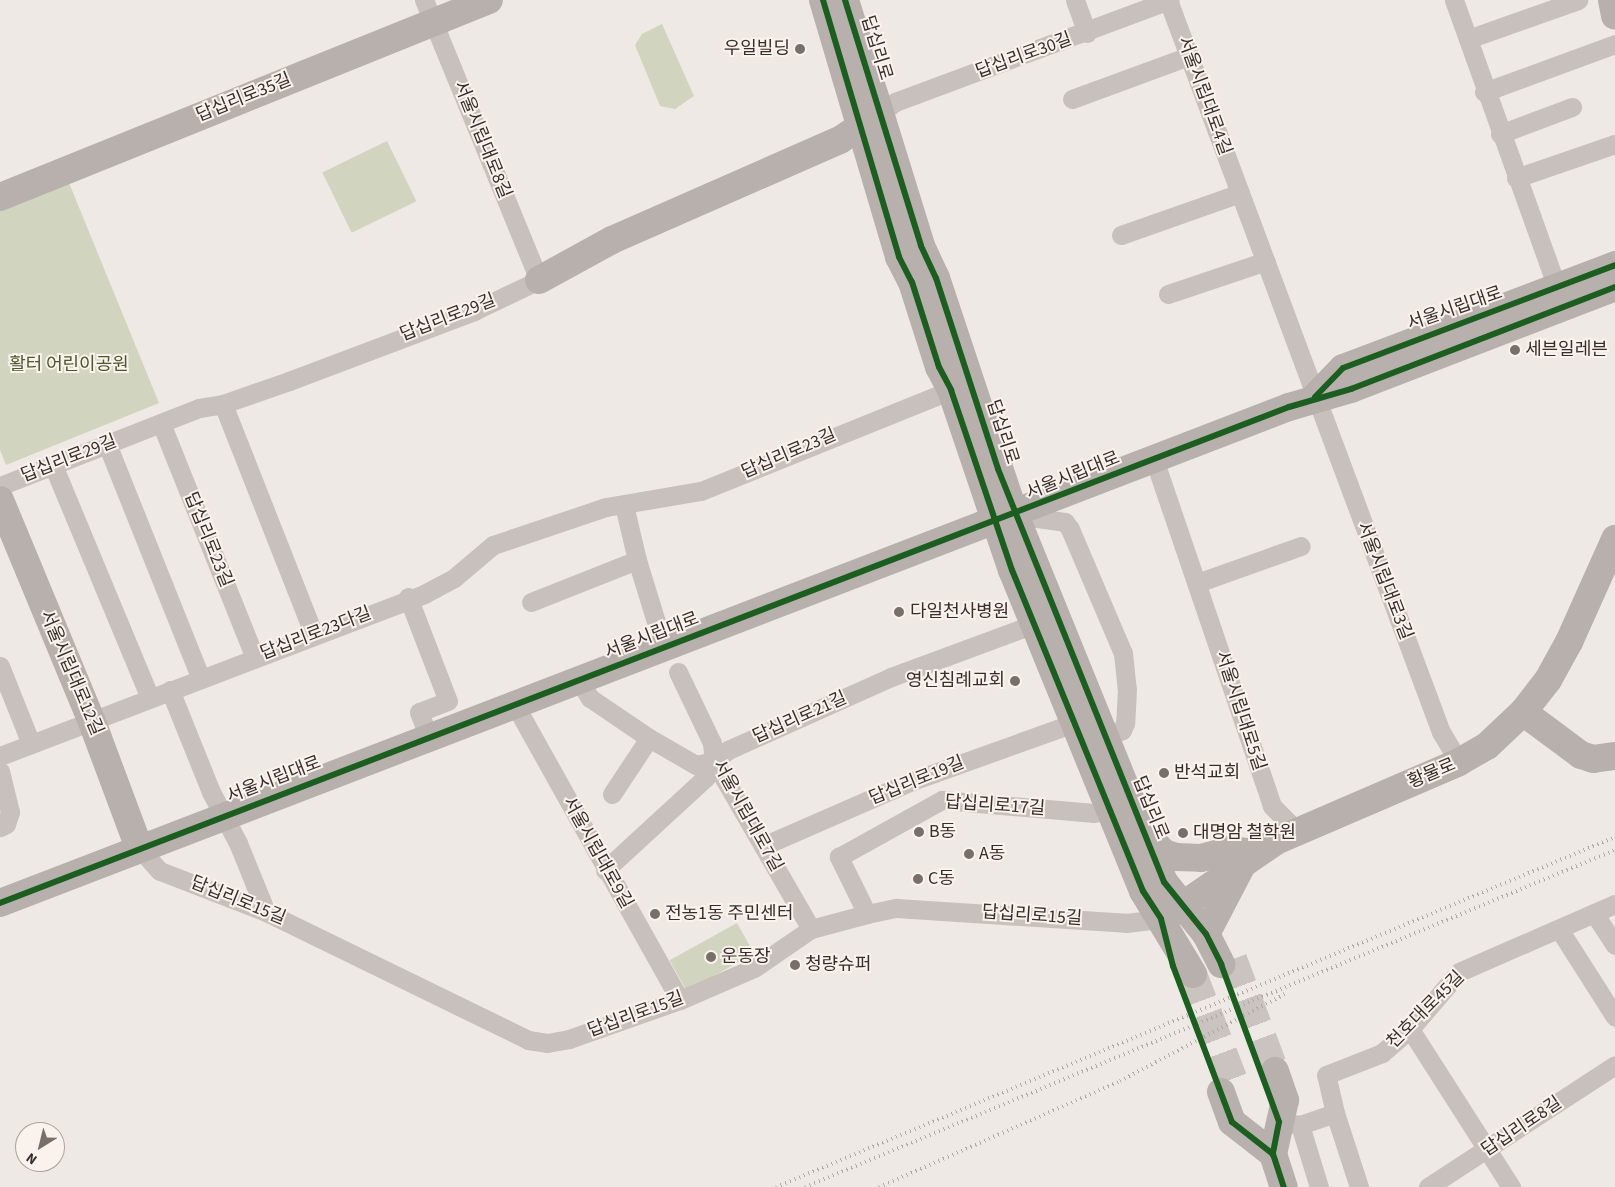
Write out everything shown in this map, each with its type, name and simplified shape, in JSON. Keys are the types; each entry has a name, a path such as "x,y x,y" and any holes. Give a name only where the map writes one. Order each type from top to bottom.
{"main road":[{"name":"답십리로35길","path":"0,197 428,11 489,0"},
{"name":"답십리로","path":"823,0 848,77 870,119 921,246 936,278 1034,624 1143,891 1172,912 1213,923 1227,962"},
{"name":"답십리로","path":"845,0 899,257 912,282 939,367 951,390 1005,519 1105,738 1164,882 1186,977"},
{"path":"1612,0 1615,16"},
{"name":"답십리로29길","path":"539,280 612,240 840,140 870,119"},
{"name":"서울시립대로","path":"1315,397 1343,368 1615,265"},
{"name":"서울시립대로","path":"0,903 139,848 1005,519 1315,397 1351,390 1615,287"},
{"name":"서울시립대로12길","path":"0,500 92,722 139,848"},
{"name":"황물로","path":"1172,912 1249,859 1296,830 1459,762 1487,746 1523,712 1548,680 1569,642 1615,539"},
{"path":"1523,712 1581,755 1593,760 1615,756"},
{"path":"1144,833 1164,853 1176,857 1201,858 1230,850 1249,859 1213,923"},
{"path":"1263,1146 1290,1123 1269,1073"},
{"path":"1228,1089 1232,1122 1263,1146 1284,1187"}],"street":[{"path":"1075,0 1087,33"},
{"name":"답십리로30길","path":"870,119 896,102 1087,33 1169,0"},
{"name":"서울시립대로4길","path":"1169,0 1315,397"},
{"path":"1454,0 1484,92 1557,287"},
{"path":"1468,39 1578,0"},
{"name":"서울시립대로8길","path":"428,11 539,280"},
{"path":"1484,92 1615,44"},
{"path":"1072,99 1189,56"},
{"path":"1500,134 1572,107"},
{"path":"1516,178 1615,144"},
{"path":"1121,235 1240,193"},
{"path":"1168,294 1266,261"},
{"name":"답십리로29길","path":"0,486 161,422 199,408 223,404 474,311 539,280"},
{"name":"답십리로23길","path":"624,505 701,491 951,390"},
{"name":"서울시립대로3길","path":"1315,397 1441,732 1459,762"},
{"path":"223,404 314,635"},
{"name":"답십리로23길","path":"161,422 255,658"},
{"path":"108,444 201,679"},
{"name":"서울시립대로5길","path":"1154,460 1272,806 1296,830"},
{"path":"53,465 150,698"},
{"path":"624,505 637,560 664,648"},
{"name":"답십리로23다길","path":"0,756 92,722 408,597 424,594 454,578 493,545 606,507 624,505"},
{"name":"서울시립대로","path":"1005,519 1064,522 1070,529 1123,653 1127,689 1125,723 1122,730 1105,738"},
{"path":"1197,583 1300,546"},
{"path":"531,602 637,560"},
{"path":"408,597 448,701 419,712 429,738"},
{"name":"답십리로21길","path":"606,870 706,777 714,761 728,750 891,677 1034,624"},
{"path":"0,666 31,744"},
{"name":"서울시립대로7길","path":"678,672 712,743 714,761 811,929"},
{"path":"580,680 590,698 649,738 696,766 714,761"},
{"name":"서울시립대로","path":"170,690 223,816"},
{"name":"서울시립대로9길","path":"515,705 680,1000"},
{"name":"답십리로19길","path":"763,846 912,781 1074,723"},
{"path":"612,794 649,738"},
{"path":"0,771 10,812 6,824 0,827"},
{"name":"답십리로17길","path":"867,914 839,857 942,800 1094,813 1109,807"},
{"path":"223,816 238,843 266,912"},
{"name":"답십리로15길","path":"139,848 160,871 266,912 528,1040 547,1043 570,1039 680,1000 754,968 811,929 867,914 896,908 1126,923 1172,912"},
{"name":"천호대로45길","path":"1335,1113 1326,1074 1382,1053 1410,1029 1459,972 1615,904"},
{"path":"1594,913 1615,944"},
{"path":"1560,929 1615,1017"},
{"path":"1410,1029 1511,1187"},
{"name":"답십리로8길","path":"1428,1187 1488,1150 1615,1065"},
{"path":"1319,1187 1290,1123 1335,1113 1359,1187"}],"green space":[{"path":"662,24 694,96 675,109 660,106 635,45 642,34"},
{"path":"387,141 416,201 352,233 322,173"},
{"name":"활터 어린이공원","path":"67,178 159,403 6,465 0,450 0,205"},
{"name":"운동장","path":"737,923 754,954 687,991 670,960"}],"tunnel":[{"path":"1233,959 1275,1071"},
{"path":"1193,974 1236,1086"}],"railway":[{"path":"776,1187 1615,837"},
{"path":"805,1187 1615,850"},
{"path":"879,1187 1120,1081 1285,994"}],"cycle path":[{"path":"823,0 899,257 912,282 939,367 951,390 1012,570 1143,891 1161,919 1173,966 1232,1122 1273,1154"},
{"path":"845,0 921,246 936,278 998,469 1164,882 1206,934 1221,964 1279,1122 1273,1154 1284,1187"},
{"path":"1315,397 1343,368 1615,265"},
{"path":"0,903 1289,407 1351,389 1615,287"}],"place":[{"name":"우일빌딩","path":"800,49"},
{"name":"세븐일레븐","path":"1515,350"},
{"name":"다일천사병원","path":"899,612"},
{"name":"영신침례교회","path":"1015,681"},
{"name":"반석교회","path":"1164,773"},
{"name":"B동","path":"919,832"},
{"name":"대명암 철학원","path":"1183,833"},
{"name":"A동","path":"969,854"},
{"name":"C동","path":"918,879"},
{"name":"전농1동 주민센터","path":"655,914"},
{"name":"운동장","path":"711,957"},
{"name":"청량슈퍼","path":"795,965"}]}
